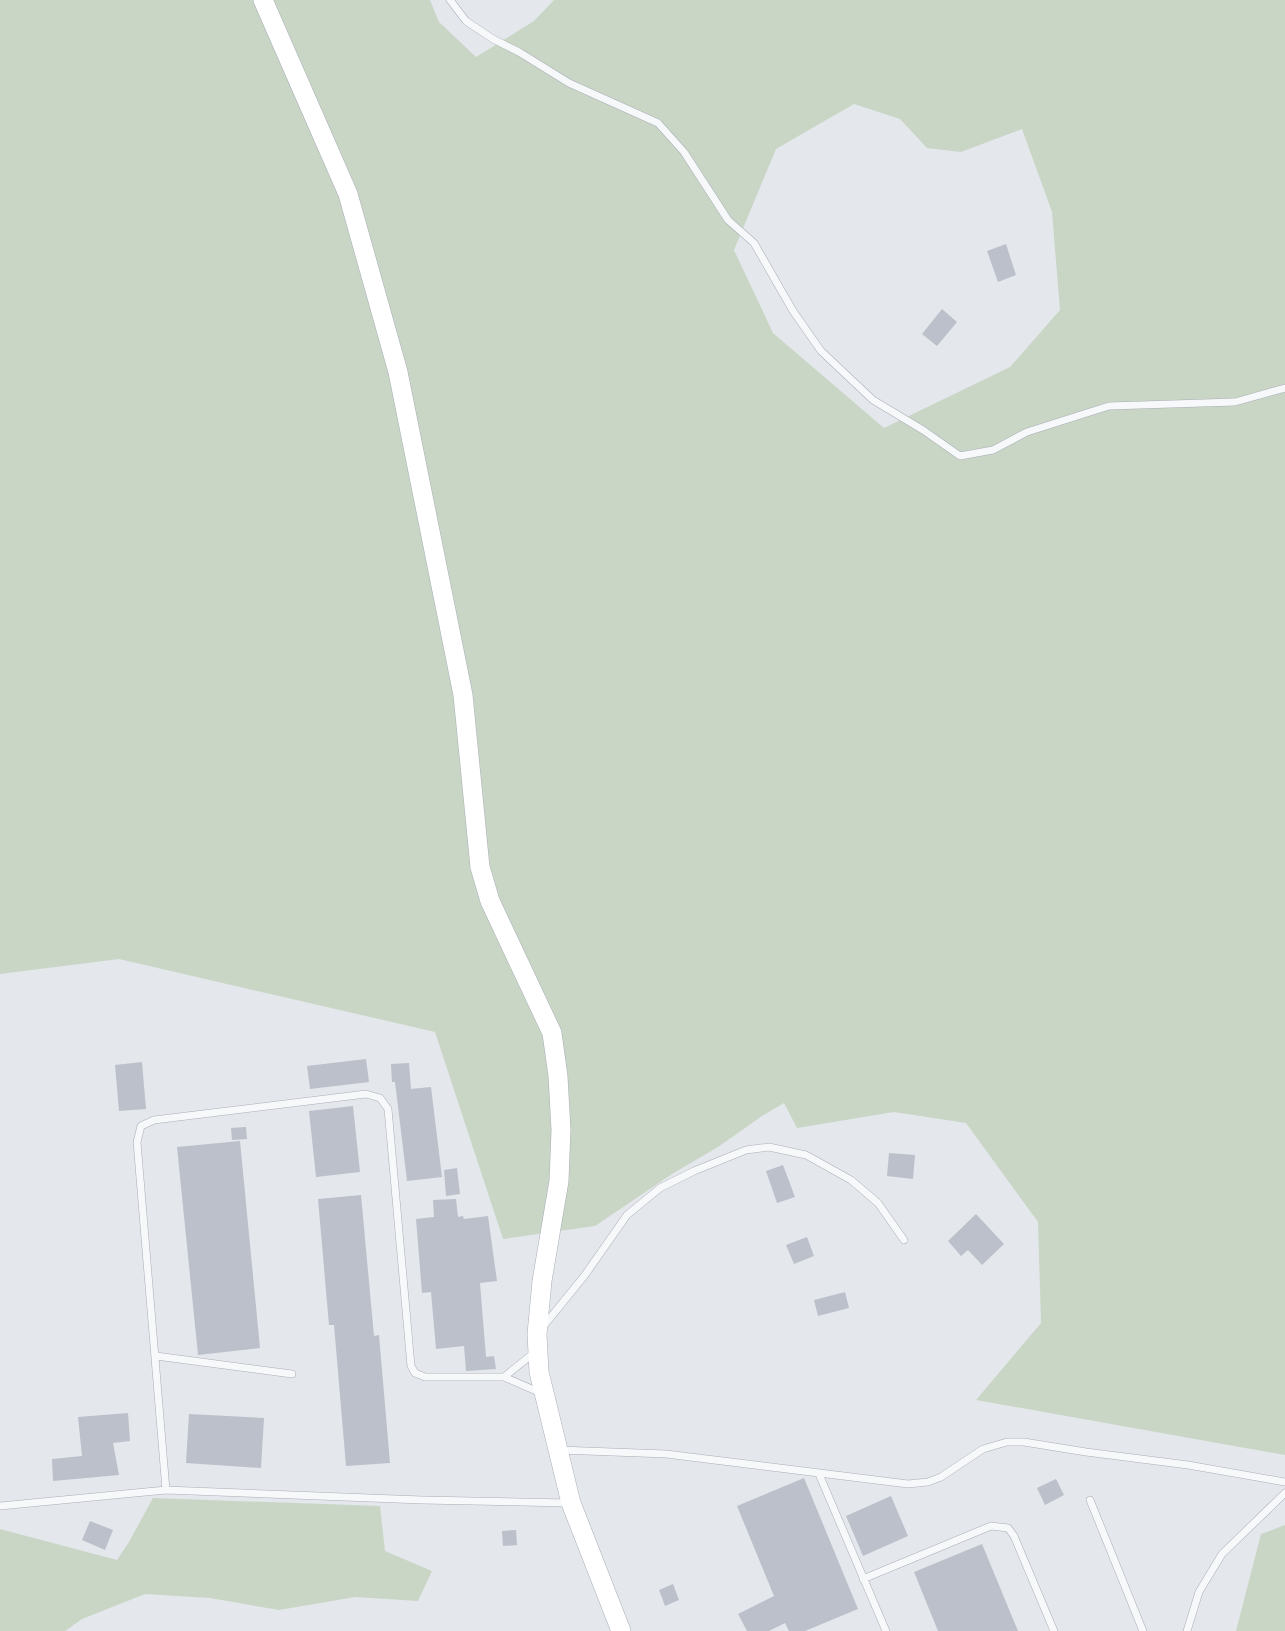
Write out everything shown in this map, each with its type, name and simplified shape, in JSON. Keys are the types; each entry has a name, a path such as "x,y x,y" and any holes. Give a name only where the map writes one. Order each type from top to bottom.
{"main road":[{"path":"263,0 348,194 398,372 463,695 480,867 490,901 552,1033 558,1076 561,1130 559,1181 542,1280 537,1342 539,1372 571,1503 621,1631"}],"lane":[{"path":"450,0 466,21 493,39 569,83 658,123 684,152 728,220 754,243 793,311 821,351 873,400 923,430 960,456 993,450 1027,432 1109,406 1234,402 1285,388"},
{"path":"166,1490 137,1142 141,1126 154,1120 366,1094 380,1098 388,1109 411,1366 415,1373 425,1377 504,1377 544,1395"},
{"path":"504,1377 537,1342 627,1214 660,1188 694,1171 746,1150 769,1147 806,1155 852,1180 878,1202 904,1240"},
{"path":"156,1356 292,1374"},
{"path":"557,1450 666,1454 908,1484 928,1482 941,1477 983,1449 1007,1442 1024,1442 1086,1452 1188,1465 1285,1482"},
{"path":"819,1474 886,1631"},
{"path":"0,1506 166,1490 422,1500 571,1503"},
{"path":"1187,1631 1199,1592 1222,1554 1285,1493"},
{"path":"1090,1500 1140,1630"},
{"path":"863,1579 991,1526 1003,1526 1008,1528 1014,1536 1054,1631"}],"green space":[{"path":"0,0 430,0 439,22 476,57 534,21 554,0 1285,0 1285,1455 976,1400 1041,1323 1038,1222 966,1123 894,1112 797,1128 784,1103 762,1116 718,1147 672,1174 595,1226 503,1239 435,1032 119,959 0,974","holes":["854,104 900,119 927,148 961,152 1022,129 1052,212 1060,310 1010,367 884,428 773,333 734,250 776,149"]},
{"path":"153,1498 380,1506 385,1551 432,1571 418,1601 355,1597 279,1610 210,1598 145,1594 82,1619 65,1631 0,1631 0,1529 117,1560 129,1542"},
{"path":"1285,1525 1285,1631 1236,1631 1261,1534"}],"building":[{"path":"1006,244 1016,275 998,282 987,251"},
{"path":"942,309 957,322 937,346 922,334"},
{"path":"366,1059 369,1082 310,1089 307,1066"},
{"path":"142,1062 146,1109 119,1111 115,1065"},
{"path":"409,1063 411,1089 431,1087 442,1177 407,1181 395,1082 392,1082 391,1064"},
{"path":"353,1106 360,1172 316,1177 309,1111"},
{"path":"246,1127 247,1139 232,1140 231,1128"},
{"path":"240,1141 260,1348 198,1355 177,1147"},
{"path":"889,1153 915,1155 913,1179 887,1176"},
{"path":"783,1165 795,1197 777,1203 766,1171"},
{"path":"457,1168 460,1194 446,1196 444,1170"},
{"path":"361,1195 374,1336 379,1335 390,1463 346,1466 334,1325 329,1325 318,1199"},
{"path":"456,1199 458,1217 463,1216 464,1219 488,1216 497,1281 480,1283 486,1357 494,1356 496,1369 466,1371 464,1346 436,1349 431,1292 422,1293 416,1219 434,1217 433,1200"},
{"path":"976,1214 1004,1244 982,1265 968,1250 961,1256 948,1241"},
{"path":"807,1237 814,1256 794,1264 786,1245"},
{"path":"845,1292 849,1308 818,1316 814,1300"},
{"path":"128,1413 130,1441 113,1443 119,1475 53,1481 52,1459 82,1456 78,1417"},
{"path":"189,1414 264,1418 261,1468 186,1463"},
{"path":"804,1478 858,1609 805,1631 789,1631 785,1623 769,1631 747,1631 738,1614 774,1596 737,1506"},
{"path":"1056,1479 1064,1495 1045,1505 1037,1488"},
{"path":"891,1496 908,1536 863,1556 846,1516"},
{"path":"90,1521 113,1530 105,1550 82,1540"},
{"path":"516,1530 517,1545 503,1546 502,1531"},
{"path":"982,1544 1018,1631 938,1631 914,1572"},
{"path":"673,1584 679,1600 665,1606 659,1590"}]}
